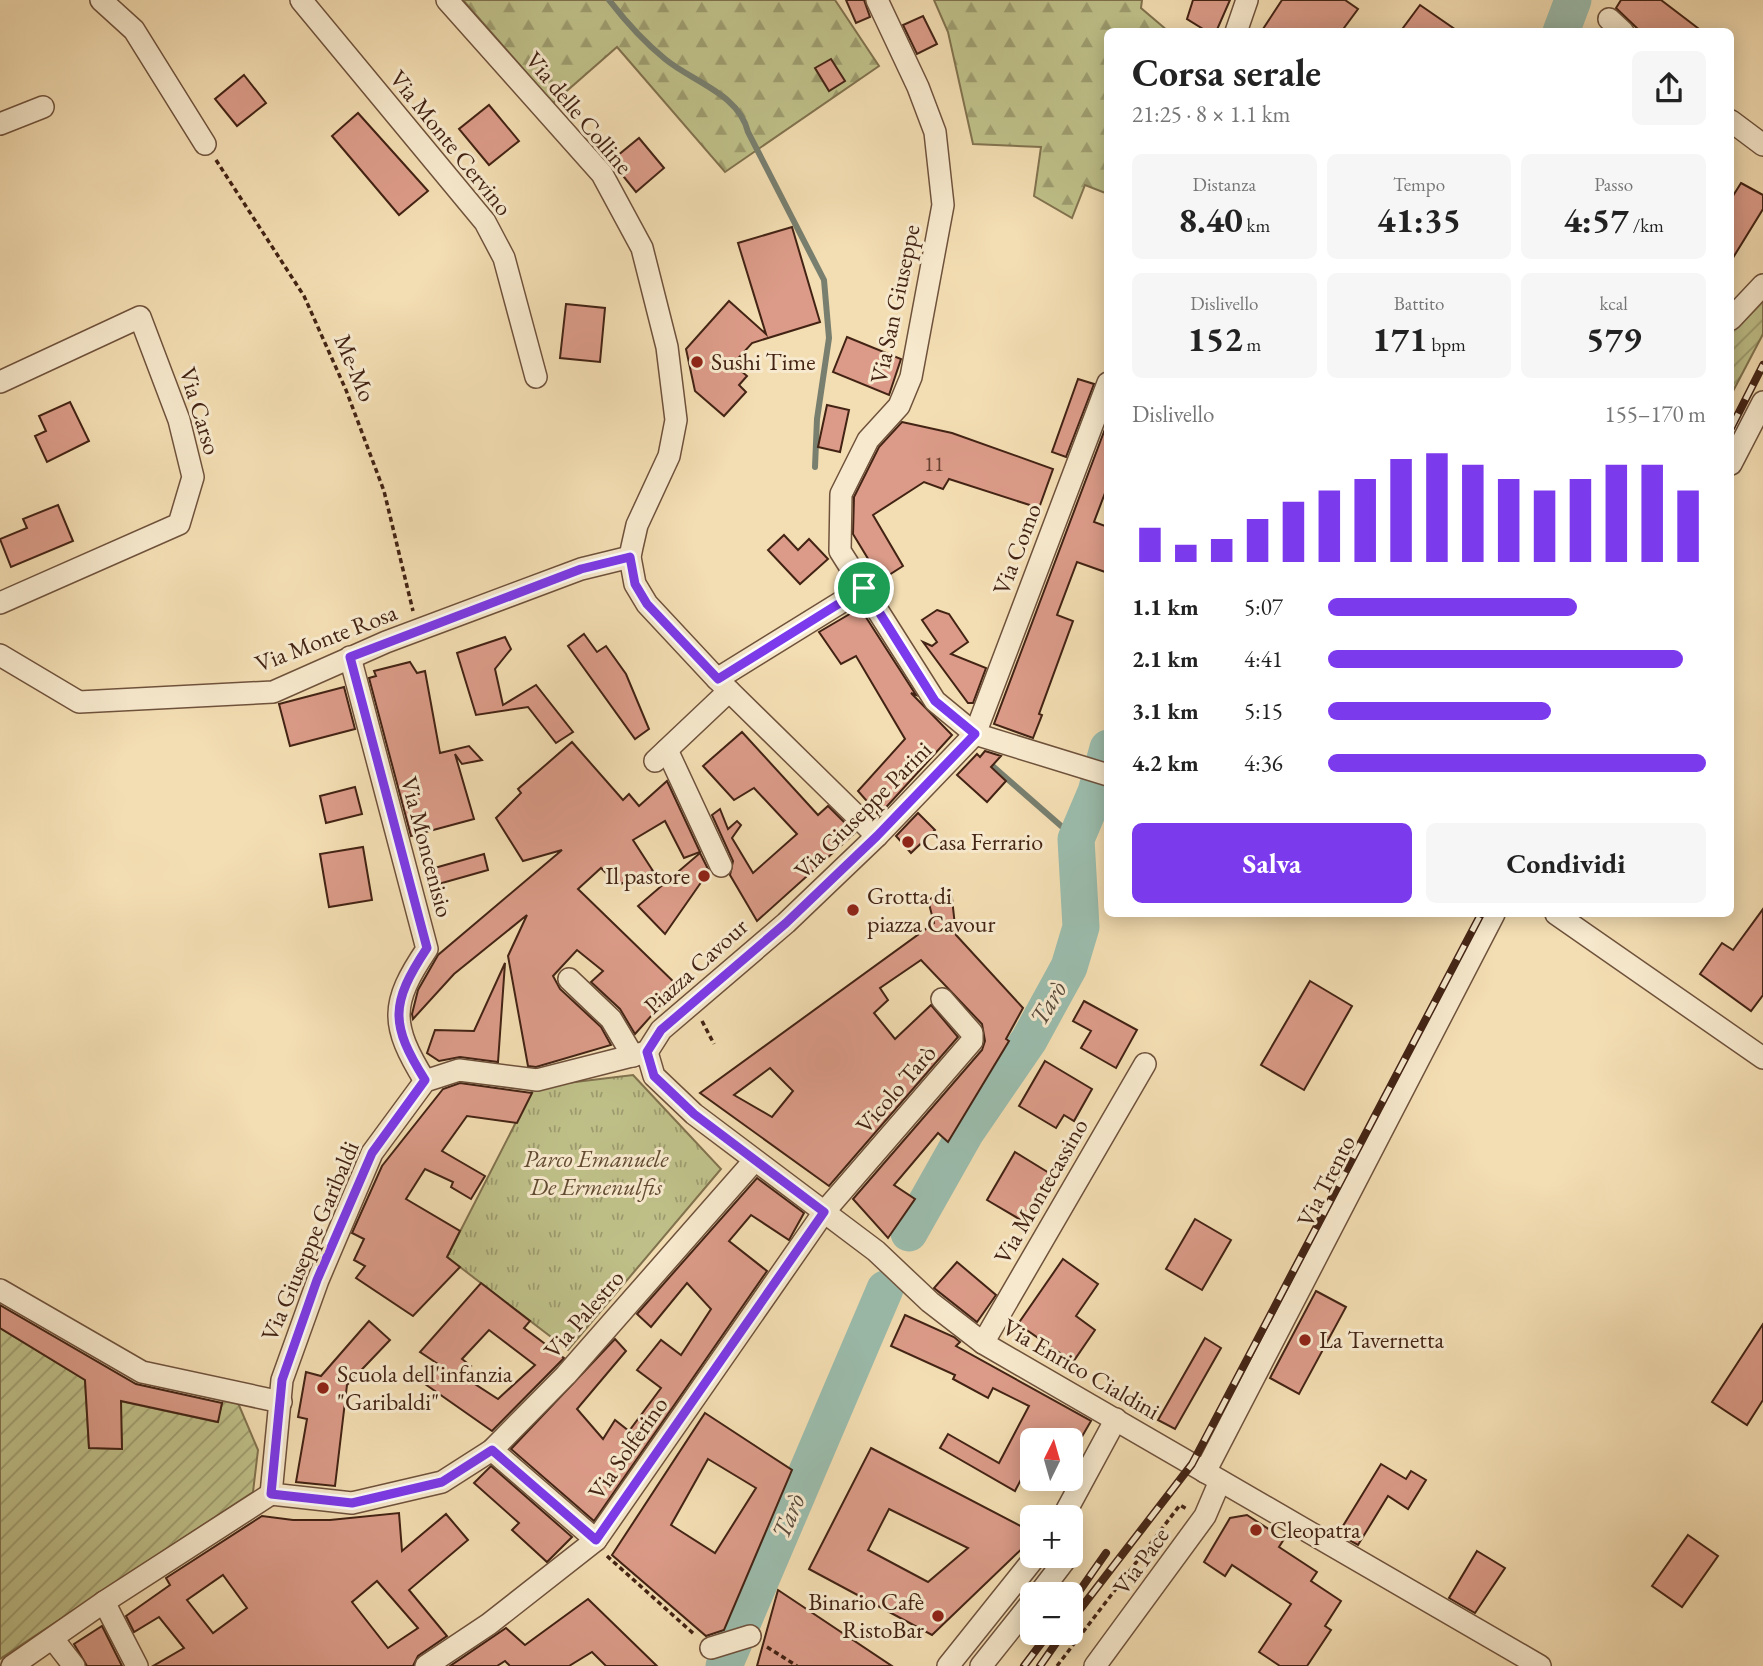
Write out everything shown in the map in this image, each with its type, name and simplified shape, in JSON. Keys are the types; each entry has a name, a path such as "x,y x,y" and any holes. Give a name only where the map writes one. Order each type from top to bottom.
{"street":[{"name":"Via Monte Cervino","path":"301,0 485,222 504,258 536,377"},
{"name":"Via delle Colline","path":"447,0 602,174 642,248 667,347 676,420 669,456 637,525 630,557 635,584 647,604 723,685 877,836"},
{"name":"Via San Giuseppe","path":"877,0 918,86 935,132 943,205 911,377 899,406 868,440 841,494 840,551 935,701 975,734"},
{"path":"1237,28 1247,0"},
{"path":"115,4 205,144"},
{"path":"0,124 43,107"},
{"path":"1734,123 1763,145"},
{"path":"1734,316 1763,285"},
{"name":"Via Carso","path":"0,382 140,317 179,420 193,477 179,524 0,603"},
{"name":"Via Como","path":"975,734 1104,394"},
{"path":"1734,458 1763,402"},
{"name":"Via Monte Rosa","path":"0,655 79,702 273,692 418,630 581,569 630,557"},
{"path":"721,866 661,755 723,685 864,588"},
{"name":"Via Moncenisio","path":"350,657 427,948 407,979 397,1016 403,1046 425,1080"},
{"path":"975,734 1100,772"},
{"name":"Via Giuseppe Parini","path":"786,923 877,836 975,734"},
{"name":"Via Trento","path":"1213,1476 1492,917"},
{"path":"1560,917 1763,1058"},
{"name":"Piazza Cavour","path":"640,1054 690,1002 786,923"},
{"name":"Via Enrico Cialdini","path":"569,979 611,1019 654,1076 694,1114 876,1251 930,1302 983,1343 1540,1666"},
{"name":"Vicolo Tarò","path":"824,1212 972,1041 972,1033 942,999"},
{"path":"425,1080 458,1070 537,1080 640,1054"},
{"name":"Via Montecassino","path":"983,1343 1145,1064"},
{"name":"Via Giuseppe Garibaldi","path":"271,1494 282,1380 317,1280 372,1153 425,1080"},
{"name":"Via Palestro","path":"271,1494 352,1503 442,1482 492,1450 566,1375 754,1161"},
{"name":"Via Solferino","path":"426,1666 489,1624 594,1541 824,1212"},
{"path":"0,1290 142,1372 281,1402"},
{"path":"1069,1505 1116,1419"},
{"path":"492,1450 594,1541"},
{"name":"Via Pace","path":"1095,1666 1205,1517 1213,1476"},
{"path":"12,1666 104,1602 271,1494"},
{"path":"948,1666 1026,1568"},
{"path":"1048,1582 1059,1568"},
{"path":"104,1602 137,1666"},
{"path":"981,1666 1020,1617"},
{"path":"711,1648 750,1636"},
{"path":"53,1639 74,1666"}],"path":[{"name":"Me-Mo","path":"205,144 304,296 346,390 384,491 418,630"},
{"path":"1057,1666 1180,1504"},
{"path":"594,1541 711,1648"},
{"path":"750,1636 797,1666"}],"green space":[{"path":"463,0 835,0 879,66 725,172 617,47 553,103"},
{"path":"934,0 1142,0 1141,8 1164,28 1104,28 1104,192 1085,185 1072,218 1034,196 1041,147 973,144 948,32"},
{"path":"1763,301 1763,334 1734,389 1734,328"},
{"name":"Parco Emanuele De Ermenulfis","path":"633,1075 721,1169 568,1350 447,1257 534,1087"},
{"path":"0,1328 85,1380 89,1448 122,1449 120,1401 217,1422 223,1400 238,1403 258,1450 253,1492 0,1659"}],"building":[{"path":"846,0 864,0 870,17 856,23"},
{"path":"1193,0 1230,0 1218,28 1202,28 1187,19"},
{"path":"1282,0 1345,0 1358,9 1344,28 1264,28"},
{"path":"1621,0 1661,0 1698,28 1637,28 1616,8"},
{"path":"1420,5 1453,28 1403,28"},
{"path":"923,16 937,44 917,54 903,25"},
{"path":"831,59 845,81 829,91 815,68"},
{"path":"244,75 266,103 237,126 215,99"},
{"path":"489,105 519,141 489,165 459,129"},
{"path":"358,113 428,191 399,215 332,136"},
{"path":"639,138 664,168 636,192 611,161"},
{"path":"1741,183 1763,195 1763,209 1734,256 1734,194"},
{"path":"792,227 820,322 752,343 733,364 747,376 739,385 746,392 724,416 695,391 686,349 729,301 766,334 738,243"},
{"path":"566,304 605,308 600,362 560,358"},
{"path":"847,337 901,359 889,395 833,372"},
{"path":"1078,379 1094,384 1066,457 1052,452"},
{"path":"70,402 89,441 47,462 35,436 46,431 39,416"},
{"path":"827,405 849,410 840,452 818,447"},
{"path":"902,422 952,433 1053,469 1039,508 949,479 943,489 924,482 873,515 903,566 881,580 853,534 854,497 879,447"},
{"path":"1104,432 1104,496 1094,522 1104,526 1104,572 1077,562 1057,615 1073,621 1033,738 994,724"},
{"path":"58,505 73,541 11,567 0,539 27,528 23,519"},
{"path":"784,535 798,550 809,539 828,559 800,584 768,550"},
{"path":"860,608 916,695 911,693 952,735 879,815 858,791 905,739 856,656 841,664 819,632"},
{"path":"937,610 949,614 968,642 951,654 986,668 973,703 968,703 923,642 932,646 937,642 922,620"},
{"path":"584,634 597,652 606,646 626,674 649,729 635,739 568,646"},
{"path":"505,637 511,649 495,669 503,705 536,685 573,732 556,743 528,707 476,715 457,653"},
{"path":"410,662 417,673 425,671 440,753 469,746 482,760 462,764 455,754 474,819 411,836 369,678 376,676 374,671"},
{"path":"344,687 355,729 290,746 279,704"},
{"path":"742,732 818,815 828,806 855,833 757,921 730,875 733,861 712,815 720,809 728,829 737,821 741,825 732,838 753,873 797,834 754,788 734,800 703,766"},
{"path":"572,742 623,800 629,794 639,806 667,781 700,852 684,858 665,821 633,840 653,871 618,885 601,868 578,889 678,986 635,1034 620,1009 591,982 603,971 577,950 553,976 560,989 601,1027 611,1045 536,1067 528,1066 508,956 527,915 454,974 413,1019 412,1014 418,990 438,955 562,850 523,861 496,818 521,793 518,789"},
{"path":"985,751 1001,756 991,767 1006,781 987,802 957,775 977,754 980,757"},
{"path":"355,787 362,814 326,823 320,796"},
{"path":"918,813 935,830 911,853 896,836"},
{"path":"363,847 372,900 329,907 320,854"},
{"path":"700,853 709,871 665,934 638,906"},
{"path":"484,854 488,870 435,885 431,869"},
{"path":"951,889 956,935 1023,1008 1006,1039 1009,1041 948,1142 938,1133 894,1185 915,1199 888,1238 853,1199 982,1050 985,1041 982,1024 921,960 880,988 888,1000 874,1013 895,1039 931,1005 958,1037 829,1186 700,1093 934,923 928,900","holes":["770,1068 793,1091 772,1117 734,1095"]},
{"path":"1763,909 1763,995 1751,1011 1700,974 1722,943 1733,950"},
{"path":"505,963 498,1062 460,1057 439,1061 427,1053 435,1030 474,1031"},
{"path":"1310,981 1352,1006 1304,1090 1261,1065"},
{"path":"1084,1001 1137,1030 1116,1068 1081,1048 1091,1031 1073,1021"},
{"path":"1045,1061 1092,1089 1074,1121 1064,1115 1056,1128 1019,1106"},
{"path":"460,1083 532,1093 517,1123 467,1116 442,1151 485,1176 471,1199 451,1187 453,1182 425,1169 406,1199 460,1231 447,1257 460,1267 413,1316 356,1278 365,1266 354,1260 364,1239 352,1233 382,1166 443,1089"},
{"path":"1015,1152 1054,1176 1026,1223 987,1200"},
{"path":"757,1178 804,1213 789,1240 751,1215 729,1241 767,1271 594,1521 511,1449 615,1339 626,1351 577,1409 603,1439 615,1420 629,1431 661,1388 637,1370 661,1340 681,1355 711,1309 687,1283 651,1327 637,1314"},
{"path":"1195,1219 1231,1240 1202,1290 1166,1269"},
{"path":"1063,1259 1098,1284 1076,1316 1095,1330 1073,1362 1018,1324"},
{"path":"957,1262 996,1295 977,1322 934,1288"},
{"path":"481,1283 530,1321 524,1328 564,1358 492,1431 425,1384 438,1364 420,1352","holes":["489,1330 535,1365 498,1399 461,1375 471,1366 462,1359"]},
{"path":"1316,1291 1346,1307 1299,1394 1270,1378"},
{"path":"0,1305 136,1384 222,1403 218,1422 121,1401 122,1449 89,1448 85,1380 0,1328"},
{"path":"905,1315 954,1337 960,1342 956,1346 1091,1421 1083,1435 1083,1428 1020,1428 1020,1481 1015,1491 940,1448 948,1434 999,1463 1029,1406 993,1388 988,1398 953,1379 955,1375 891,1346"},
{"path":"369,1321 390,1340 347,1385 335,1486 296,1482 307,1419 298,1417 306,1372 321,1376"},
{"path":"1763,1324 1763,1400 1747,1425 1712,1402"},
{"path":"1205,1338 1221,1348 1175,1429 1158,1420"},
{"path":"705,1413 792,1470 724,1630 706,1636 612,1555","holes":["708,1459 756,1488 715,1553 671,1525"]},
{"path":"871,1448 1020,1526 1020,1551 932,1635 809,1569","holes":["889,1509 968,1548 928,1582 868,1550"]},
{"path":"1381,1464 1406,1479 1411,1471 1426,1480 1408,1509 1388,1496 1358,1545 1338,1534"},
{"path":"491,1466 572,1537 547,1562 512,1530 519,1523 474,1483"},
{"path":"399,1513 402,1551 446,1514 468,1540 409,1590 447,1636 418,1656 413,1666 153,1666 184,1648 159,1617 134,1632 126,1616 170,1585 166,1578 262,1516 293,1520 330,1520","holes":["223,1575 247,1608 213,1633 187,1600","377,1581 418,1628 388,1648 352,1602"]},
{"path":"1247,1515 1284,1539 1279,1547 1317,1572 1311,1581 1341,1601 1325,1626 1331,1630 1307,1666 1280,1666 1259,1652 1291,1604 1232,1565 1225,1576 1204,1562 1230,1518"},
{"path":"1688,1535 1718,1556 1682,1607 1652,1586"},
{"path":"1477,1551 1505,1568 1475,1613 1449,1598"},
{"path":"778,1590 892,1666 757,1666"},
{"path":"588,1599 657,1666 606,1666 592,1652 569,1666 510,1666 505,1661 497,1666 450,1666 506,1628 525,1645"},
{"path":"102,1626 122,1666 87,1666 74,1644"}],"waterway":[{"path":"609,0 657,52 714,90 735,108 824,280 829,338 817,419 815,467"},
{"name":"Tarò","path":"1562,28 1573,0"},
{"path":"988,762 1076,839"},
{"name":"Tarò","path":"909,1233 966,1132 1029,1040 1069,967 1081,927 1076,839 1096,792 1104,763"},
{"name":"Tarò","path":"724,1666 885,1289"}],"railway":[{"path":"1734,422 1763,365"},
{"path":"1083,1605 1192,1464 1479,917"},
{"path":"1083,1586 1106,1553"},
{"path":"1024,1666 1040,1645"},
{"path":"1040,1666 1055,1645"}],"place":[{"name":"Sushi Time","path":"697,362"},
{"name":"Casa Ferrario","path":"908,842"},
{"name":"Il pastore","path":"704,876"},
{"name":"Grotta di piazza Cavour","path":"853,910"},
{"name":"La Tavernetta","path":"1305,1340"},
{"name":"Scuola dell'infanzia \"Garibaldi\"","path":"323,1388"},
{"name":"Cleopatra","path":"1256,1530"},
{"name":"Binario Cafè RistoBar","path":"938,1616"}],"route":[{"path":"630,557 635,584 647,604 718,679 864,588 935,701 975,734 877,836 786,923 690,1002 661,1030 647,1052 654,1076 694,1114 824,1212 596,1540 492,1450 442,1482 352,1503 271,1494 282,1380 317,1280 372,1153 425,1080 403,1046 397,1016 407,979 427,948 350,657 581,569 630,557"}]}
